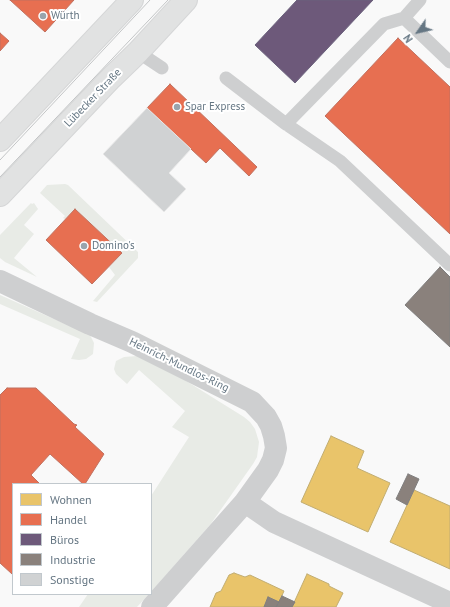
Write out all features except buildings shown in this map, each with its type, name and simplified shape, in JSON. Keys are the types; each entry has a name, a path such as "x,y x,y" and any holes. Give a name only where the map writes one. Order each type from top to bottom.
{"main road":[{"path":"0,140 132,0"},
{"name":"Lübecker Straße","path":"0,195 186,0"}],"street":[{"name":"Heinrich-Mundlos-Ring","path":"0,282 132,342 252,402 266,417 271,426 276,448 273,460 268,470 245,502 152,607"},
{"path":"245,502 274,522 450,603"}],"lane":[{"path":"286,124 384,24 404,18 420,0"},
{"path":"404,18 450,62"},
{"path":"138,52 162,68"},
{"path":"226,78 286,124 340,161 450,265"}],"shaded area":[{"path":"47,185 68,185 138,252 138,258 97,302 93,301 115,275 109,267 122,253 75,209 65,219 63,218 65,216 40,193"},
{"path":"31,203 34,203 38,209 24,225 34,234 14,258 37,277 5,262 0,258 0,235"},
{"path":"0,295 90,335 94,343 93,354 86,359 71,359 80,339 0,304"},
{"path":"137,356 167,369 244,417 255,429 259,442 257,457 253,464 210,525 152,591 152,494 189,437 172,427 185,411 139,370 127,384 116,374 114,369 116,361 124,357"},
{"path":"87,595 148,595 137,607 79,607"}],"tram line":[{"path":"0,160 150,0"},
{"path":"0,177 168,0"}],"place":[{"name":"Würth","path":"43,16"},
{"name":"Spar Express","path":"177,107"},
{"name":"Domino's","path":"84,246"}]}
